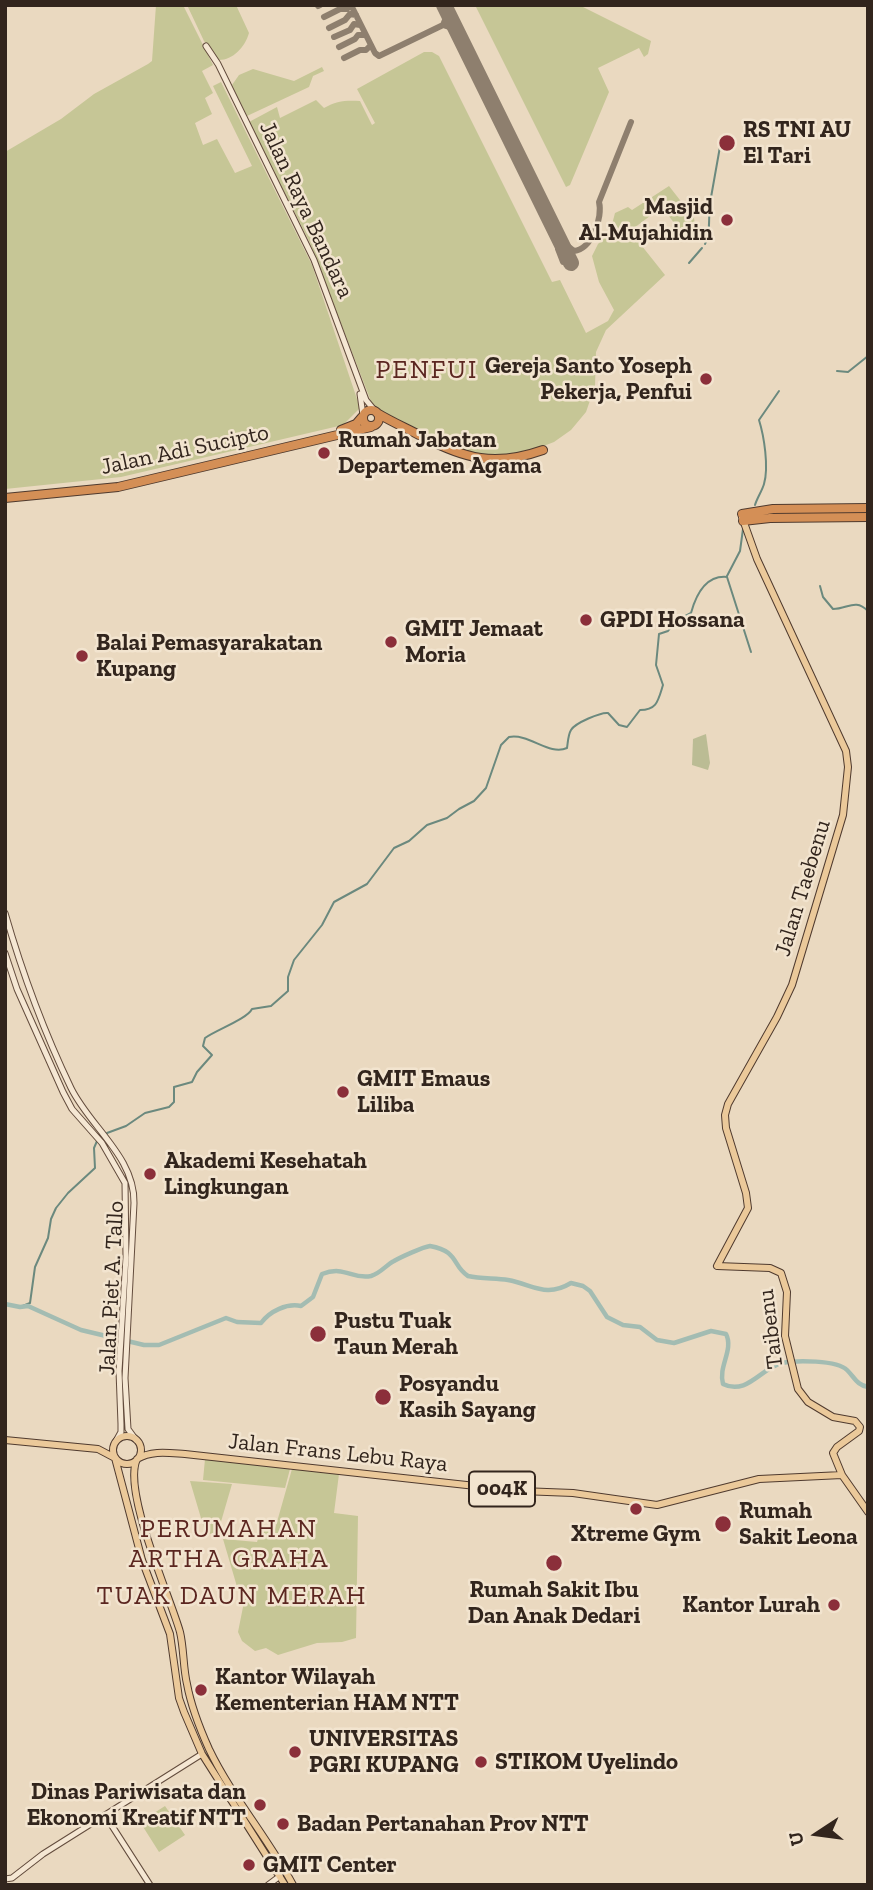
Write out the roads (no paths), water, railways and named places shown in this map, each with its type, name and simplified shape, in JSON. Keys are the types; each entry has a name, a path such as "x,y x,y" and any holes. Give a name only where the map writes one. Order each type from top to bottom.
{"highway":[{"path":"376,412 379,421 372,427 365,424 363,416 368,410 376,412 450,451 481,459 507,459 543,450"},
{"name":"Jalan Adi Sucipto","path":"265,451 335,432 356,424 363,416"},
{"name":"Jalan Adi Sucipto","path":"5,496 119,482 372,427 401,427"},
{"path":"744,523 773,509 868,508"},
{"path":"744,523 780,517 868,517"}],"main road":[{"name":"Jalan Raya Bandara","path":"216,65 304,241 327,291 366,400 376,412"},
{"name":"Jalan Raya Bandara","path":"304,241 360,393 363,416"},
{"name":"Jalan Taebenu","path":"717,1266 748,1208 726,1128 727,1104 778,1017 792,985 843,815 847,785 846,752 744,523"},
{"name":"Jalan Piet A. Tallo","path":"5,913 22,967 74,1094 125,1183 125,1312 121,1424 120,1435 116,1441"},
{"name":"Jalan Piet A. Tallo","path":"5,953 17,989 68,1102 101,1139"},
{"path":"12,971 22,967"},
{"path":"32,1022 42,1018"},
{"name":"Taibenu","path":"717,1266 774,1268 781,1273 787,1292 785,1326 798,1389 808,1402 836,1418 855,1421 860,1430 834,1450 842,1475"},
{"name":"Jalan Piet A. Tallo","path":"123,1362 128,1426 136,1440"},
{"path":"98,1449 126,1436 136,1440 140,1448 134,1475 153,1553 179,1631 190,1695 209,1749 285,1885"},
{"path":"5,1440 98,1449 127,1464 138,1459"},
{"name":"Jalan Frans Lebu Raya","path":"136,1440 159,1452"},
{"path":"116,1441 113,1449 141,1555 170,1634 181,1706 202,1754 277,1856 293,1885"},
{"name":"Jalan Frans Lebu Raya","path":"138,1459 159,1452 341,1469 521,1491 573,1493 656,1505 759,1479 842,1475"},
{"path":"842,1475 868,1512"},
{"path":"141,1555 153,1553"},
{"path":"176,1678 186,1676"},
{"path":"5,1879 14,1876 43,1854 202,1754"},
{"path":"105,1815 150,1885"},
{"path":"268,1885 280,1876"}],"waterway":[{"path":"710,203 721,141"},
{"path":"705,244 709,231 710,206"},
{"path":"689,263 702,248"},
{"path":"837,371 848,372 868,356"},
{"path":"755,505 764,484 766,469 759,420 779,391"},
{"path":"727,576 740,551 743,529"},
{"path":"107,1133 126,1126 145,1113 169,1107 174,1102 174,1087 192,1082 212,1055 203,1046 205,1038 244,1017 252,1009 271,1006 288,991 288,977 294,960 322,925 334,902 367,884 394,848 409,841 427,825 447,818 474,801 486,788 501,745 509,737 524,738 560,750 567,748 573,727 588,718 608,713 619,725 627,727 640,710 653,706 663,685 656,665 659,634 668,631 676,621 691,613 699,593 713,579 727,577 751,652"},
{"path":"820,586 823,597 833,609 859,605 868,611"},
{"path":"20,1307 30,1303 35,1267 48,1238 56,1208 95,1168 94,1148 97,1141"},
{"path":"5,1304 28,1306 81,1330 144,1345 159,1345 226,1318 237,1322 261,1323 279,1309 301,1306 313,1297 322,1274 337,1271 371,1276 397,1259 430,1246 446,1251 468,1276 508,1280 547,1290 571,1283 583,1286 590,1291 607,1317 623,1325 640,1327 657,1340 674,1343 711,1331 726,1334 728,1346 722,1377 723,1384 732,1387 747,1384 782,1363 806,1361 835,1364 868,1387"}],"place":[{"name":"RS TNI AU El Tari","path":"727,143"},
{"name":"Masjid Al-Mujahidin","path":"727,220"},
{"name":"Gereja Santo Yoseph Pekerja, Penfui","path":"706,379"},
{"name":"Rumah Jabatan Departemen Agama","path":"324,453"},
{"name":"GPDI Hossana","path":"586,620"},
{"name":"GMIT Jemaat Moria","path":"391,642"},
{"name":"Balai Pemasyarakatan Kupang","path":"82,656"},
{"name":"GMIT Emaus Liliba","path":"343,1092"},
{"name":"Akademi Kesehatah Lingkungan","path":"150,1174"},
{"name":"Pustu Tuak Taun Merah","path":"318,1334"},
{"name":"Posyandu Kasih Sayang","path":"383,1397"},
{"name":"Xtreme Gym","path":"636,1509"},
{"name":"Rumah Sakit Leona","path":"723,1524"},
{"name":"Rumah Sakit Ibu Dan Anak Dedari","path":"554,1563"},
{"name":"Kantor Lurah","path":"834,1605"},
{"name":"Kantor Wilayah Kementerian HAM NTT","path":"201,1690"},
{"name":"UNIVERSITAS PGRI KUPANG","path":"295,1752"},
{"name":"STIKOM Uyelindo","path":"481,1762"},
{"name":"Dinas Pariwisata dan Ekonomi Kreatif NTT","path":"260,1805"},
{"name":"Badan Pertanahan Prov NTT","path":"283,1824"},
{"name":"GMIT Center","path":"249,1865"}],"district":[{"name":"PENFUI","path":"427,371"},
{"name":"PERUMAHAN ARTHA GRAHA","path":"229,1545"},
{"name":"TUAK DAUN MERAH","path":"232,1597"}]}
